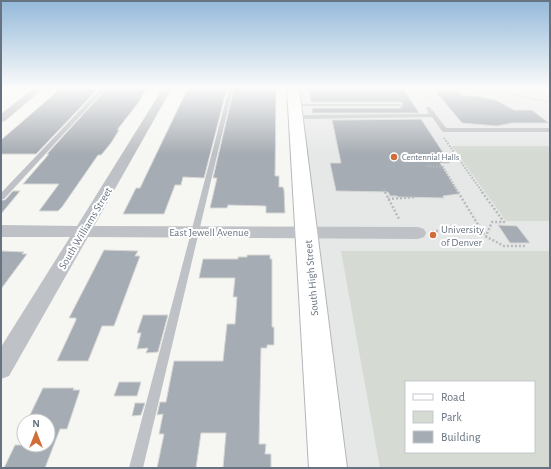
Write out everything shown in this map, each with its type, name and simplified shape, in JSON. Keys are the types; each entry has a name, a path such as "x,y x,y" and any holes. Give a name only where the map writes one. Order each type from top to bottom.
{"street":[{"path":"1,118 12,110"},
{"name":"South Williams Street","path":"1,368 155,110"},
{"name":"South High Street","path":"296,110 308,233 328,468"},
{"name":"East Jewell Avenue","path":"1,231 308,233 424,232"}],"lane":[{"path":"1,198 84,110"},
{"path":"136,468 226,110"},
{"path":"363,110 433,116"},
{"path":"429,110 444,130 550,130"}],"path":[{"path":"441,133 504,222 492,222 486,236"},
{"path":"427,166 443,167 486,236 504,246 525,246"},
{"path":"384,189 400,221"},
{"path":"388,199 416,197"},
{"path":"424,232 483,232"}],"shaded area":[{"name":"University of Denver","path":"302,110 550,110 550,468 344,468"}],"green space":[{"path":"452,146 550,146 550,221 506,221"},
{"path":"341,251 550,251 550,468 380,468"}],"building":[{"path":"36,110 78,110 36,154 1,154 1,140"},
{"path":"87,110 133,110 117,130 119,130 111,143 101,155 98,155 58,211 39,211 59,184 23,184 49,154 47,154"},
{"path":"177,110 221,110 204,178 183,177 181,185 175,185 164,214 123,214 136,188 140,188"},
{"path":"229,110 276,110 275,176 279,176 279,187 283,187 284,190 285,213 266,213 266,206 228,205 227,208 210,208 217,178 213,178"},
{"path":"312,110 417,110 419,113 312,113"},
{"path":"451,110 532,110 549,123 512,123 497,126 462,123"},
{"name":"Centennial Halls","path":"421,119 450,163 440,163 459,194 443,196 444,198 398,197 390,196 388,192 336,191 330,163 341,163 332,120"},
{"path":"13,191 20,191 1,214 1,200 5,200"},
{"path":"498,225 517,226 530,243 510,243"},
{"path":"104,250 138,251 135,256 140,256 114,326 102,326 88,361 57,361 76,320 76,318 69,318"},
{"path":"1,251 24,252 22,254 27,254 1,289"},
{"path":"247,255 270,255 270,259 272,259 272,327 274,327 274,345 267,345 267,348 261,348 259,444 266,444 265,454 271,454 271,468 223,468 226,433 201,433 196,468 157,468 164,434 159,434 163,414 157,415 160,402 166,402 174,361 223,361 227,324 235,324 237,297 233,297 235,278 199,278 203,259 238,259 238,257 247,257"},
{"path":"143,315 168,315 158,352 146,353 148,348 137,349 141,333 137,333"},
{"path":"119,382 141,382 137,396 114,396"},
{"path":"43,388 74,388 73,390 80,390 67,429 60,429 56,439 56,413 31,413"},
{"path":"135,403 145,403 141,415 132,416"},
{"path":"15,445 16,453 51,453 45,468 4,468"}],"place":[{"name":"Centennial Halls","path":"394,157"},
{"name":"University of Denver","path":"433,235"}]}
